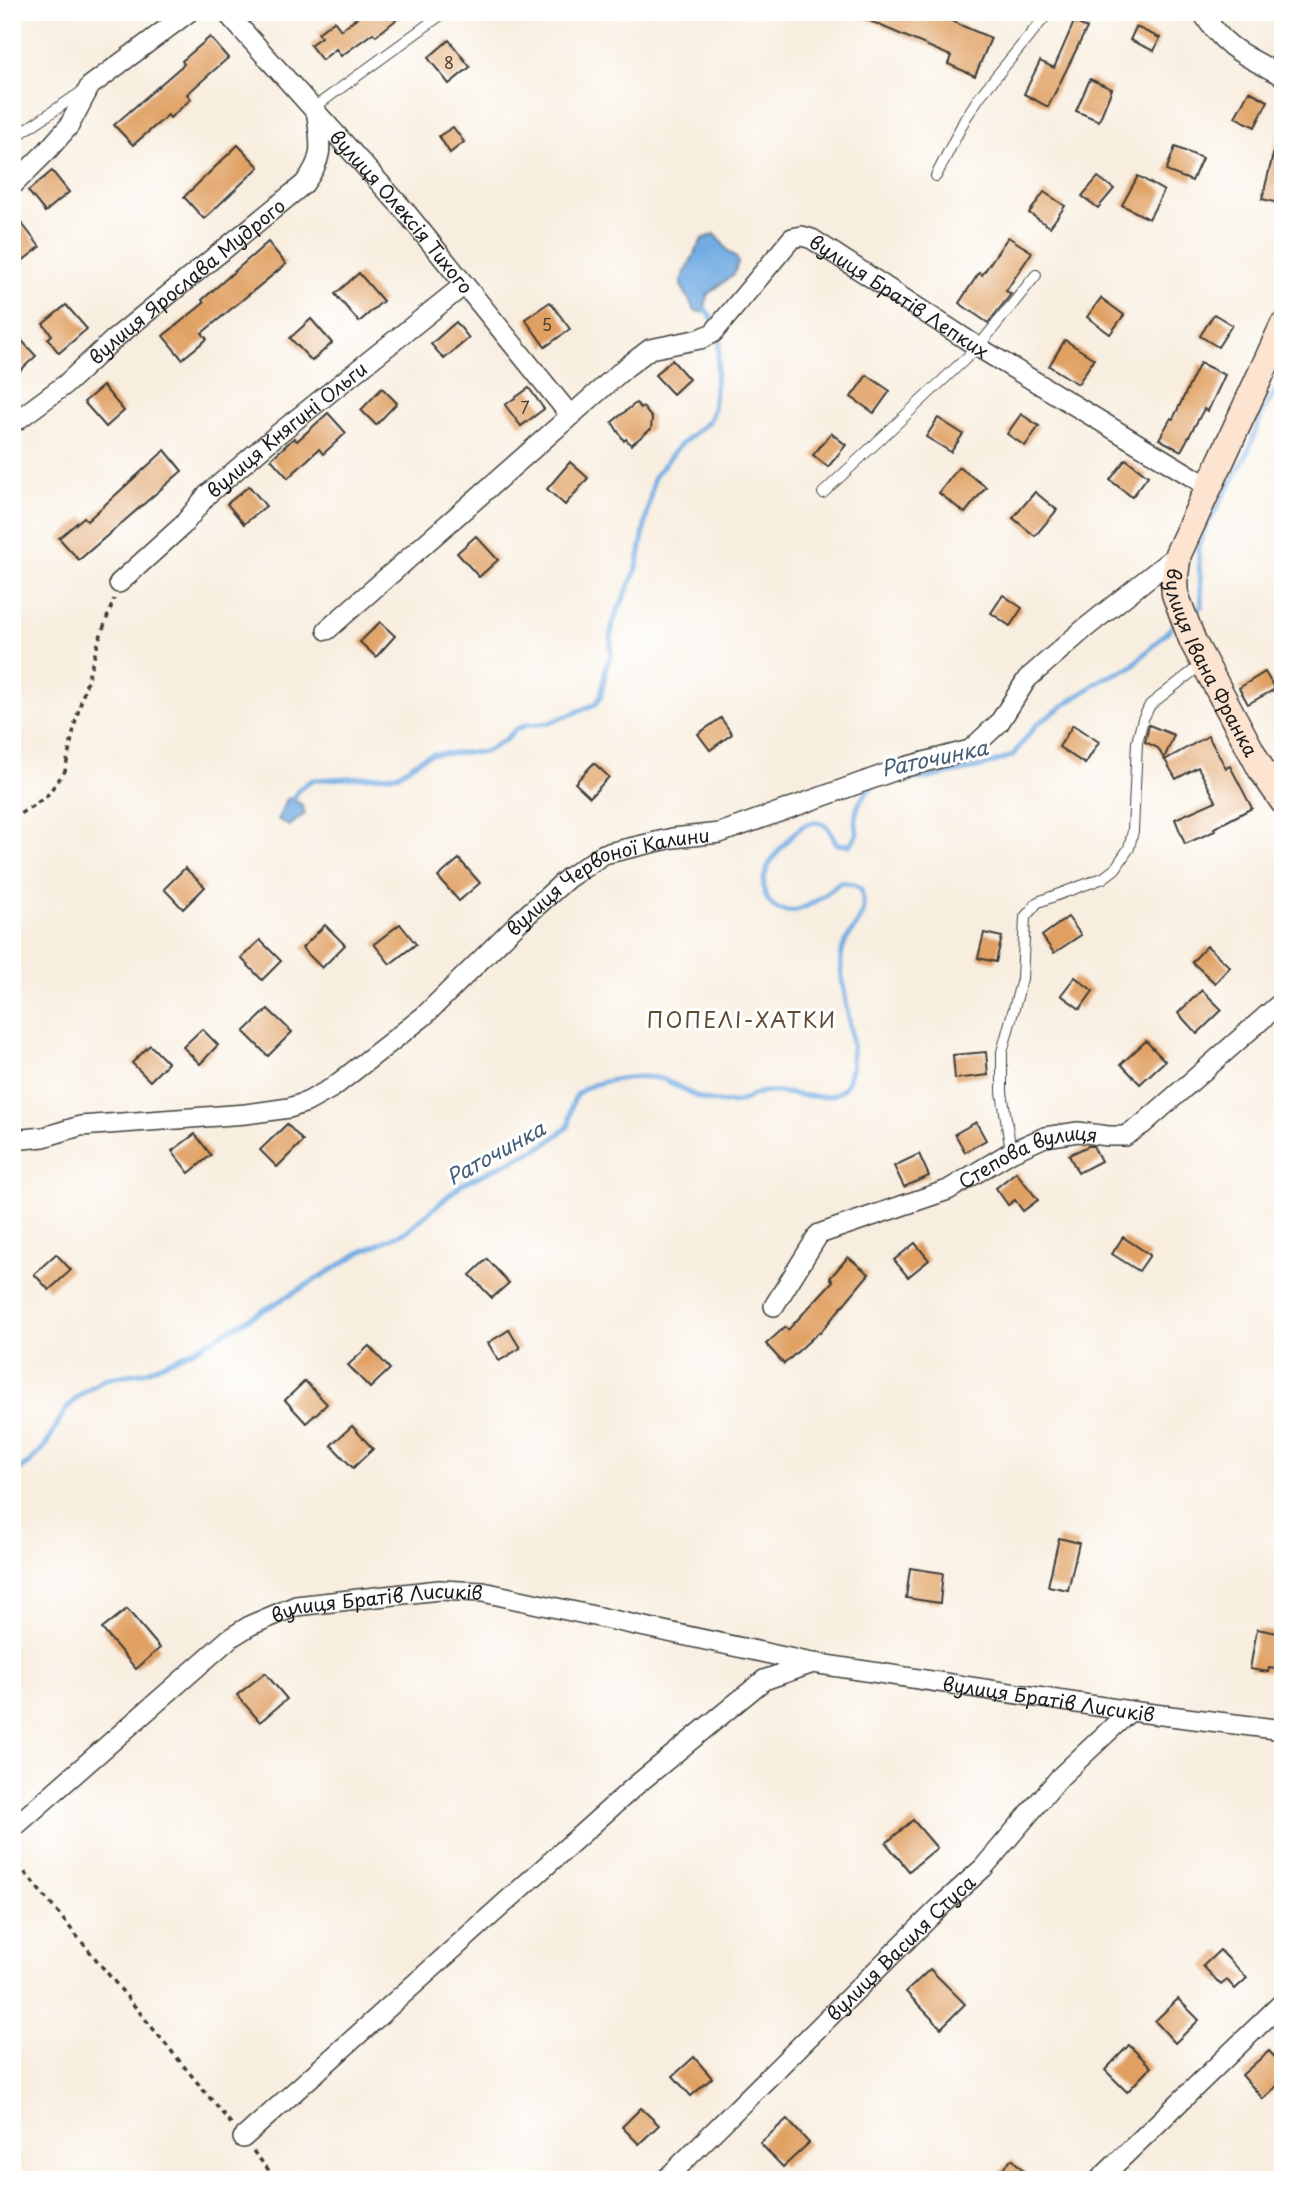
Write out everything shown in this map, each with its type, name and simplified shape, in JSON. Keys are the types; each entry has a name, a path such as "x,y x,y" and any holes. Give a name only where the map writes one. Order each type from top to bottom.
{"main road":[{"name":"вулиця Івана Франка","path":"1283,326 1178,554 1174,582 1180,609 1198,653 1261,769 1283,801"}],"street":[{"path":"12,186 69,126 90,86 189,12"},
{"name":"вулиця Олексія Тихого","path":"226,12 314,113 405,211 570,415"},
{"path":"1202,12 1210,26 1230,47 1283,76"},
{"name":"вулиця Ярослава Мудрого","path":"12,424 65,384 113,340 304,184 320,158 321,147 314,113"},
{"name":"вулиця Братів Лепких","path":"327,630 570,415 650,349 700,339 713,333 792,238 802,236 812,239 978,347 1209,487"},
{"name":"вулиця Княгині Ольги","path":"119,583 183,525 207,495 464,285"},
{"name":"вулиця Червоної Калини","path":"12,1140 44,1137 80,1126 246,1114 289,1108 307,1102 332,1088 424,1016 558,887 604,854 673,838 720,834 905,767 970,750 999,723 1027,679 1178,554"},
{"name":"Степова вулиця","path":"774,1306 819,1234 948,1190 1011,1152 1045,1137 1078,1132 1125,1136 1143,1124 1283,1001"},
{"name":"вулиця Братів Лисиків","path":"12,1829 230,1637 251,1625 296,1606 439,1590 483,1592 813,1663 1130,1711 1283,1730"},
{"name":"вулиця Братів Лисиків","path":"243,2138 646,1777 764,1680 813,1663"},
{"name":"вулиця Василя Стуса","path":"665,2180 943,1904 983,1868 1060,1777 1130,1711"},
{"path":"1099,2180 1283,2002"}],"lane":[{"path":"314,113 445,12"},
{"path":"936,176 980,96 1049,12"},
{"path":"12,139 90,86"},
{"path":"823,494 978,347 1036,275"},
{"path":"1011,1152 1002,1091 1002,1052 1021,979 1026,916 1038,902 1103,878 1115,869 1129,848 1133,831 1137,742 1143,719 1150,705 1198,653"}],"path":[{"path":"12,819 46,797 65,771 76,719 119,583"},
{"path":"12,1857 277,2180"}],"water":[{"path":"715,234 738,262 734,274 707,295 705,309 702,312 695,311 681,280 702,239"},
{"path":"291,798 302,805 305,814 289,826 278,819 287,799"}],"building":[{"path":"364,12 406,12 376,36 373,33 341,56 336,49 322,60 310,45 321,37 318,33 334,21 341,30"},
{"path":"849,12 930,12 991,38 975,76 948,64 951,56"},
{"path":"1074,22 1087,28 1048,107 1024,94 1040,61 1054,68"},
{"path":"1136,27 1160,38 1154,51 1130,40"},
{"path":"210,37 228,58 187,94 191,99 133,145 114,125 184,64 182,61"},
{"path":"449,40 470,67 449,84 428,58"},
{"path":"1090,79 1112,89 1099,121 1076,111"},
{"path":"1249,91 1268,101 1255,127 1235,117"},
{"path":"453,127 464,142 450,153 439,136"},
{"path":"1278,135 1283,136 1283,204 1262,199"},
{"path":"238,145 259,167 204,219 184,197"},
{"path":"1175,147 1202,158 1192,181 1166,171"},
{"path":"52,171 69,192 45,212 28,191"},
{"path":"1138,176 1164,191 1149,219 1122,205"},
{"path":"1098,177 1114,189 1098,208 1082,196"},
{"path":"1044,192 1065,206 1050,227 1029,213"},
{"path":"20,221 40,247 12,269 12,227"},
{"path":"1008,237 1032,252 1006,291 1011,294 988,323 959,303"},
{"path":"268,242 286,264 202,333 207,339 182,359 163,336 204,303 202,300"},
{"path":"359,273 383,301 359,322 335,294"},
{"path":"1101,298 1124,315 1110,334 1087,317"},
{"path":"550,302 570,329 545,347 525,319"},
{"path":"66,305 87,329 59,353 48,339 52,335 43,324"},
{"path":"1214,314 1232,325 1218,347 1200,336"},
{"path":"311,319 332,343 312,361 290,338"},
{"path":"456,322 469,338 444,359 431,344"},
{"path":"12,330 36,356 12,378"},
{"path":"1065,340 1094,359 1078,384 1049,366"},
{"path":"672,360 689,379 673,394 655,375"},
{"path":"1200,363 1225,375 1208,411 1204,409 1181,451 1159,439 1171,418 1173,419"},
{"path":"867,375 890,391 874,413 851,397"},
{"path":"103,386 124,411 106,427 84,402"},
{"path":"382,388 397,403 376,425 361,410"},
{"path":"529,388 544,409 521,426 505,405"},
{"path":"636,403 652,418 651,429 631,445 626,439 624,441 612,422"},
{"path":"328,413 346,433 323,454 319,449 288,478 271,459 294,438 297,441"},
{"path":"1021,414 1039,426 1025,446 1007,434"},
{"path":"938,418 963,434 951,452 926,437"},
{"path":"831,433 846,445 828,467 813,455"},
{"path":"165,450 182,471 79,560 59,538 84,517 87,521"},
{"path":"1126,459 1148,476 1132,497 1110,480"},
{"path":"570,462 588,478 565,505 547,489"},
{"path":"959,467 986,487 965,513 939,493"},
{"path":"249,486 266,506 244,524 227,504"},
{"path":"1035,492 1057,510 1035,536 1013,518"},
{"path":"476,536 498,560 479,577 457,553"},
{"path":"1003,595 1022,608 1010,626 991,613"},
{"path":"380,622 395,636 376,657 360,642"},
{"path":"1265,672 1275,689 1248,704 1239,688"},
{"path":"721,718 732,734 710,750 698,734"},
{"path":"1073,725 1099,742 1085,764 1059,747"},
{"path":"1149,725 1174,735 1164,759 1158,748 1145,742"},
{"path":"1208,736 1226,768 1230,766 1252,808 1214,828 1215,831 1185,844 1175,819 1216,801 1198,767 1176,779 1165,760"},
{"path":"594,763 609,777 590,797 575,783"},
{"path":"459,859 480,883 459,901 438,877"},
{"path":"185,868 205,887 183,909 164,889"},
{"path":"1068,917 1081,935 1054,953 1042,936"},
{"path":"400,924 416,944 390,964 374,944"},
{"path":"325,925 345,945 322,968 302,948"},
{"path":"984,933 1002,937 996,962 978,958"},
{"path":"260,940 281,961 262,980 241,958"},
{"path":"1207,946 1230,967 1215,983 1192,962"},
{"path":"1075,977 1093,991 1080,1009 1061,995"},
{"path":"1202,990 1222,1010 1197,1034 1178,1013"},
{"path":"268,1009 292,1032 268,1056 244,1032"},
{"path":"202,1029 218,1045 200,1064 183,1047"},
{"path":"1146,1041 1165,1061 1140,1084 1121,1064"},
{"path":"150,1045 168,1063 150,1081 132,1063"},
{"path":"986,1052 988,1075 955,1079 953,1055"},
{"path":"976,1122 986,1140 965,1152 955,1134"},
{"path":"287,1124 303,1141 277,1167 260,1150"},
{"path":"195,1134 211,1155 189,1173 172,1151"},
{"path":"1093,1146 1101,1161 1078,1173 1069,1155"},
{"path":"919,1154 929,1176 904,1187 894,1166"},
{"path":"1016,1172 1038,1200 1023,1211 1015,1200 1008,1205 996,1188"},
{"path":"1123,1237 1150,1255 1139,1271 1112,1254"},
{"path":"915,1243 929,1260 908,1277 894,1260"},
{"path":"56,1254 71,1270 49,1290 34,1274"},
{"path":"848,1257 869,1274 820,1333 784,1364 766,1344 785,1327 788,1330 833,1281 830,1278"},
{"path":"487,1259 509,1283 492,1298 470,1275"},
{"path":"509,1330 520,1348 499,1361 488,1343"},
{"path":"369,1346 390,1369 370,1388 348,1365"},
{"path":"305,1381 327,1404 306,1423 285,1400"},
{"path":"352,1426 373,1449 353,1468 331,1445"},
{"path":"1059,1538 1079,1543 1068,1590 1048,1586"},
{"path":"910,1568 943,1573 940,1603 906,1598"},
{"path":"127,1609 160,1648 136,1669 102,1629"},
{"path":"1257,1629 1283,1634 1283,1670 1269,1668 1268,1672 1250,1669"},
{"path":"265,1673 287,1699 260,1722 237,1695"},
{"path":"913,1820 937,1848 909,1871 886,1843"},
{"path":"1220,1950 1247,1978 1235,1989 1227,1980 1221,1985 1203,1966"},
{"path":"930,1969 965,2004 941,2028 906,1992"},
{"path":"1178,1999 1199,2020 1175,2043 1155,2021"},
{"path":"1129,2045 1151,2067 1127,2092 1105,2070"},
{"path":"1269,2051 1283,2066 1283,2080 1263,2099 1242,2075"},
{"path":"694,2057 712,2078 691,2096 673,2076"},
{"path":"641,2108 659,2125 639,2144 622,2127"},
{"path":"787,2119 809,2143 783,2167 760,2143"},
{"path":"1012,2159 1033,2180 991,2180"}],"waterway":[{"path":"705,309 712,318"},
{"path":"294,799 298,790 312,780 397,775 433,754 485,752 526,725 549,723 596,704 601,696 606,666 611,656 613,622 637,568 654,477 679,446 709,421 713,410 720,341"},
{"name":"Раточинка","path":"1189,614 1202,606 1198,548 1208,524 1248,452 1262,413 1283,379"},
{"name":"Раточинка","path":"892,781 928,778 981,767 1012,756 1037,724 1103,679 1131,667 1176,623"},
{"name":"Раточинка","path":"12,1474 30,1463 46,1445 65,1410 80,1395 104,1379 145,1372 190,1352 361,1252 407,1231 462,1184 545,1145 569,1126 575,1098 583,1090 602,1082 638,1077 668,1081 700,1098 726,1103 734,1103 762,1092 820,1097 841,1091 847,1083 852,1056 841,954 862,913 861,889 853,884 840,882 806,907 790,911 782,910 769,902 765,895 764,878 777,853 807,824 824,824 837,844 850,845 857,834 857,807 873,786"}],"district":[{"name":"ПОПЕЛІ-ХАТКИ","path":"742,1019"}]}
